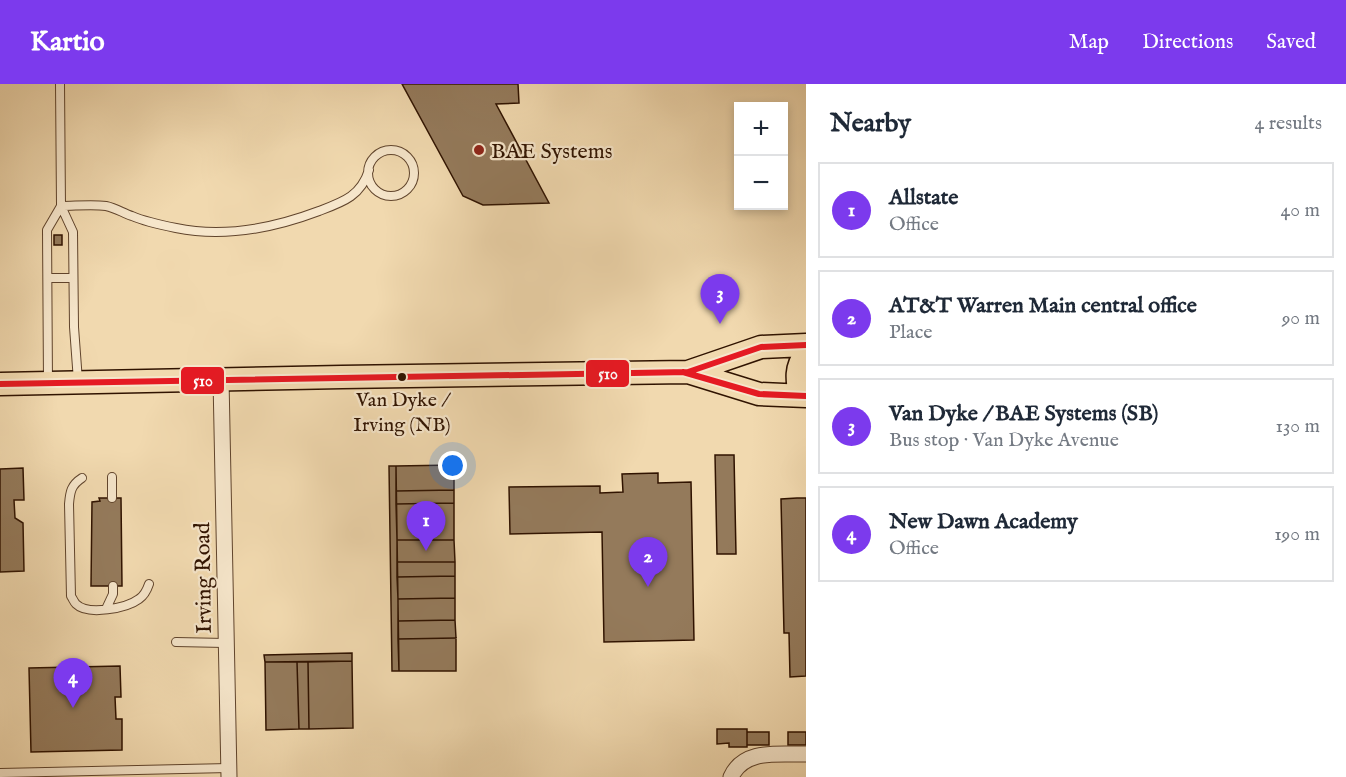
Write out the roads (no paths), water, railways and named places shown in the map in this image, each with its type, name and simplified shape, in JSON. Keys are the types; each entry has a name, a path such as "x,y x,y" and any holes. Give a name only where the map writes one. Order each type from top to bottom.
{"main road":[{"path":"0,384 688,372 761,347 806,345"},
{"path":"688,372 759,394 803,396 797,382 800,361 806,354"}],"street":[{"name":"Irving Road","path":"221,379 229,773"},
{"path":"734,772 756,755 806,754"}],"lane":[{"path":"60,84 61,206 73,232 78,382"},
{"path":"61,206 105,206 116,208 142,220 178,229 228,231 288,222 331,206 358,192 370,191 398,195 405,191 414,178 412,163 402,152 388,150 375,157 365,182 358,192"},
{"path":"369,170 371,184 383,194"},
{"path":"48,384 47,230 61,206"},
{"path":"48,278 73,278"},
{"path":"112,477 112,498"},
{"path":"82,478 74,483 70,492 69,504 71,596 77,606 87,610 122,608 146,593 149,584"},
{"path":"106,609 113,594 113,586"},
{"path":"176,642 225,644"},
{"path":"0,773 229,773"}],"place":[{"name":"BAE Systems","path":"479,150"},
{"name":"Van Dyke / BAE Systems (SB)","path":"720,324"},
{"name":"Van Dyke / Irving (NB)","path":"402,377"},
{"name":"Allstate","path":"426,551"},
{"name":"AT&T Warren Main central office","path":"648,587"},
{"name":"New Dawn Academy","path":"73,708"}]}
